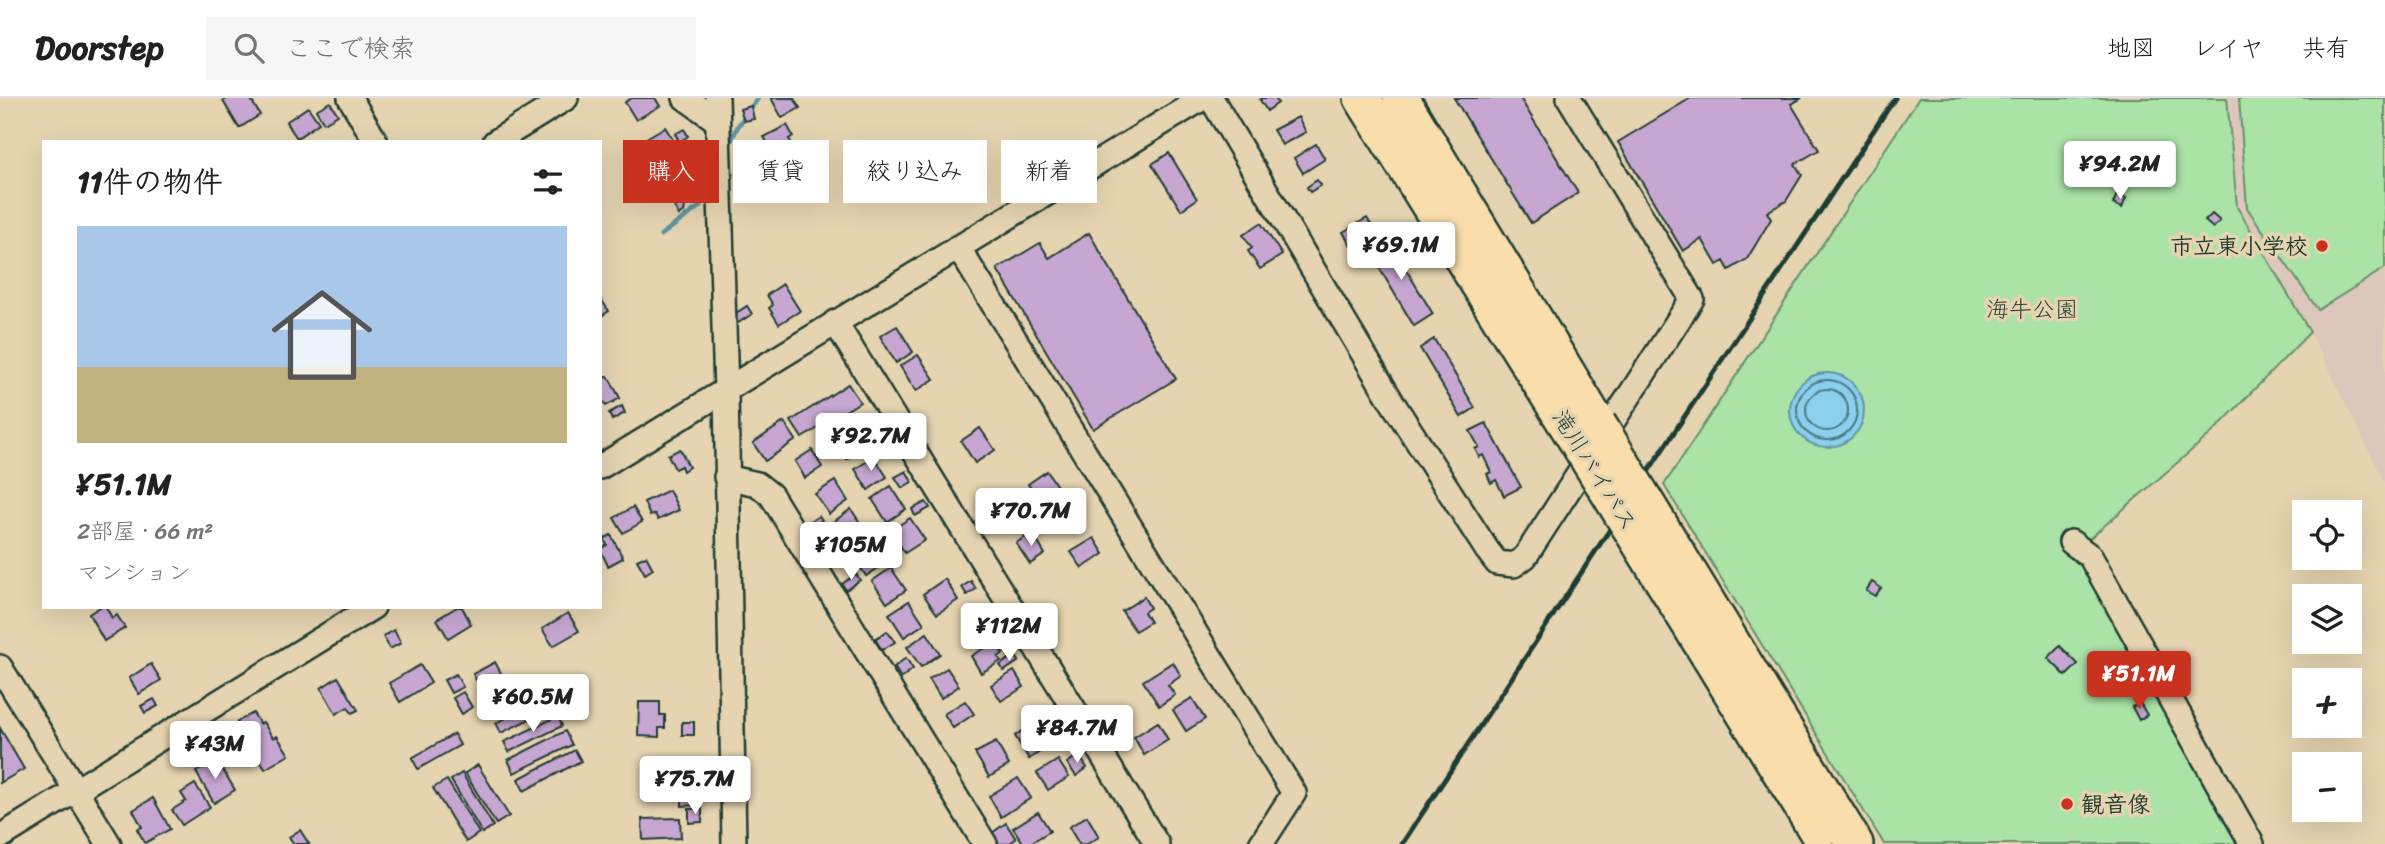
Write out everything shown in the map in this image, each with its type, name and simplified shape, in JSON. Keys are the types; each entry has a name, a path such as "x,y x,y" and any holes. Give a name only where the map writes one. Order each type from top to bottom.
{"highway":[{"name":"滝川バイパス","path":"1363,98 1589,435"},
{"name":"滝川バイパス","path":"1401,98 1589,435 1834,835"}],"street":[{"path":"349,98 375,140"},
{"path":"498,140 566,98"},
{"path":"685,98 717,109 726,391 734,844"},
{"path":"602,466 1203,98"},
{"path":"1211,98 1392,402 1487,550 1497,563 1514,565 1525,557 1692,299 1569,98"},
{"path":"957,247 1294,793 1261,844"},
{"path":"835,322 1157,844"},
{"path":"726,477 757,484 771,495 985,844"},
{"path":"2071,542 2090,556 2252,844"},
{"path":"0,837 370,609"},
{"path":"0,667 109,844"}],"shaded area":[{"name":"市立東小学校","path":"2227,98 2385,98 2385,483 2310,332 2237,207"}],"green space":[{"name":"海牛公園","path":"1919,98 2227,98 2237,207 2310,332 2214,431 2089,539 2254,832 2234,844 1884,844 1664,485"},
{"name":"市立東小学校","path":"2239,98 2385,98 2385,268 2318,310 2247,208"}],"water":[{"path":"1827,373 1841,376 1853,384 1861,396 1864,410 1861,424 1853,436 1841,444 1827,447 1813,444 1801,436 1793,424 1790,410 1793,396 1801,384 1813,376"}],"building":[{"path":"228,98 250,98 260,115 239,128 223,101"},
{"path":"632,98 655,98 660,106 636,120 625,102"},
{"path":"771,98 794,98 800,108 782,118"},
{"path":"1275,98 1278,103 1267,111 1260,100"},
{"path":"1454,98 1520,98 1578,193 1531,223"},
{"path":"1691,98 1802,98 1791,104 1819,150 1795,164 1802,175 1786,201 1767,212 1771,219 1747,259 1729,270 1724,261 1717,265 1702,239 1683,251 1618,142"},
{"path":"330,102 338,115 324,123 316,110"},
{"path":"751,106 754,119 744,121 740,109"},
{"path":"308,107 319,123 297,138 286,122"},
{"path":"1298,117 1306,132 1282,145 1273,130"},
{"path":"787,125 793,136 790,140 766,140 764,137"},
{"path":"665,127 673,140 643,140"},
{"path":"684,129 688,136 679,140 675,134"},
{"path":"1316,144 1325,159 1303,173 1294,158"},
{"path":"1169,153 1197,199 1181,210 1152,164"},
{"path":"1317,180 1321,185 1310,192 1307,187"},
{"path":"2117,194 2126,198 2122,208 2113,204"},
{"path":"672,203 686,203 684,212 679,215"},
{"path":"2212,214 2220,221 2213,228 2205,221"},
{"path":"1367,218 1375,232 1351,246 1343,232"},
{"path":"1261,223 1282,255 1260,269 1248,251 1252,248 1243,235"},
{"path":"1089,233 1176,379 1093,429 997,269 1040,243 1049,258"},
{"path":"1387,238 1433,314 1414,326 1368,249"},
{"path":"783,284 800,311 779,324 769,308 773,305 767,295"},
{"path":"602,301 609,311 602,316"},
{"path":"747,306 752,314 738,323 733,315"},
{"path":"897,326 913,352 896,363 880,336"},
{"path":"1434,339 1475,408 1461,417 1420,348"},
{"path":"918,355 934,379 916,391 900,366"},
{"path":"608,376 620,398 606,406 602,400 602,380"},
{"path":"848,384 860,402 802,438 791,421"},
{"path":"622,406 625,413 612,420 609,413"},
{"path":"784,422 796,440 765,461 753,443"},
{"path":"1486,423 1521,487 1504,496 1496,480 1491,483 1487,474 1491,472 1483,455 1479,457 1475,449 1479,447 1470,431"},
{"path":"980,428 995,450 975,463 961,441"},
{"path":"855,429 864,443 861,445 863,448 847,459 836,442"},
{"path":"883,432 887,439 877,446 872,439"},
{"path":"680,449 689,467 683,471 681,466 675,469 668,455"},
{"path":"812,450 822,467 805,478 795,461"},
{"path":"874,457 887,477 868,490 855,469"},
{"path":"906,471 912,482 902,488 895,477"},
{"path":"1047,471 1062,494 1042,507 1028,484"},
{"path":"835,481 848,501 829,514 815,494"},
{"path":"891,486 906,509 887,522 872,499"},
{"path":"669,490 679,510 658,520 655,514 650,516 644,502"},
{"path":"926,502 930,508 915,516 912,509"},
{"path":"633,507 642,522 623,533 614,518"},
{"path":"851,509 866,532 846,545 842,538 839,541 833,533 837,530 832,523"},
{"path":"819,516 822,520 808,529 806,524"},
{"path":"910,518 925,540 905,553 890,531"},
{"path":"1032,533 1045,554 1030,564 1016,543"},
{"path":"611,535 623,558 608,566 602,553 602,548 607,545 604,539"},
{"path":"1094,538 1104,554 1082,568 1071,552"},
{"path":"873,543 886,563 866,576 854,557"},
{"path":"837,544 840,549 826,557 823,553"},
{"path":"646,556 653,569 645,574 637,560"},
{"path":"891,568 906,590 887,603 872,581"},
{"path":"856,574 860,580 846,590 842,584"},
{"path":"945,579 958,600 937,614 923,594"},
{"path":"971,581 976,589 967,595 962,587"},
{"path":"1872,582 1881,588 1875,596 1866,591"},
{"path":"1144,597 1150,608 1144,612 1150,622 1135,631 1122,611"},
{"path":"909,601 924,624 904,637 889,614"},
{"path":"97,609 107,609 112,618 117,615 125,628 104,641 89,614"},
{"path":"454,609 463,609 471,624 448,638 437,619"},
{"path":"568,613 579,631 553,646 542,629"},
{"path":"1000,624 1003,629 989,638 986,633"},
{"path":"394,630 401,643 390,649 383,636"},
{"path":"887,631 895,642 882,650 875,639"},
{"path":"927,633 940,654 921,667 907,647"},
{"path":"991,644 993,648 998,645 1003,654 998,657 1001,661 981,673 971,656"},
{"path":"2060,646 2078,664 2066,676 2048,658"},
{"path":"1015,655 1019,661 1004,671 1000,665"},
{"path":"906,658 913,669 901,678 894,667"},
{"path":"495,662 503,677 481,689 473,674"},
{"path":"1173,662 1181,676 1168,685 1175,695 1159,706 1143,681"},
{"path":"151,664 161,680 139,694 129,678"},
{"path":"420,665 431,683 400,702 389,683"},
{"path":"947,668 959,686 941,698 929,679"},
{"path":"1014,671 1024,687 1001,701 991,685"},
{"path":"456,674 463,687 451,693 444,680"},
{"path":"338,677 358,710 352,713 348,707 336,714 321,688"},
{"path":"463,692 472,707 462,714 453,698"},
{"path":"548,696 554,707 501,733 496,723"},
{"path":"1192,698 1205,719 1186,731 1173,710"},
{"path":"154,699 158,706 145,713 141,706"},
{"path":"965,701 974,714 953,728 944,714"},
{"path":"639,702 660,702 660,715 665,715 665,728 659,728 659,737 638,736"},
{"path":"2140,703 2147,715 2139,720 2132,707"},
{"path":"1054,707 1058,713 1044,723 1039,716"},
{"path":"253,713 260,724 263,722 273,738 277,736 289,755 265,769 237,722"},
{"path":"558,716 562,726 509,752 504,742"},
{"path":"682,722 694,722 694,735 682,735"},
{"path":"1158,722 1168,740 1144,755 1134,737"},
{"path":"1033,724 1047,747 1029,759 1015,736"},
{"path":"0,728 24,769 0,783"},
{"path":"1065,729 1068,735 1056,742 1053,736"},
{"path":"565,731 572,745 514,773 508,760"},
{"path":"454,734 460,745 418,769 412,758"},
{"path":"996,742 1009,765 989,777 975,753"},
{"path":"575,750 581,761 524,791 518,779"},
{"path":"1079,755 1087,768 1076,776 1067,763"},
{"path":"217,760 235,790 214,803 196,772"},
{"path":"1058,760 1069,777 1048,790 1037,773"},
{"path":"478,765 509,816 496,824 465,773"},
{"path":"462,773 493,826 482,833 451,780"},
{"path":"671,776 671,798 647,799 646,777"},
{"path":"1018,778 1031,798 1001,817 989,796"},
{"path":"447,780 479,833 466,842 433,788"},
{"path":"195,784 210,807 182,825 172,810 186,801 181,793"},
{"path":"682,793 696,793 696,805 682,806"},
{"path":"153,798 170,829 145,843 137,829 142,827 133,810"},
{"path":"689,809 702,809 702,822 689,823"},
{"path":"1038,812 1050,831 1029,844 1024,844 1013,828"},
{"path":"1087,816 1099,837 1087,844 1079,844 1069,827"},
{"path":"680,818 681,838 643,840 642,819"},
{"path":"1006,823 1016,839 1008,844 999,844 992,833"},
{"path":"300,830 309,844 294,844 289,837"}],"waterway":[{"path":"727,149 738,126 758,98"},
{"path":"661,235 701,203"}],"railway":[{"path":"1402,844 1895,98"}],"place":[{"name":"市立東小学校","path":"2322,246"},
{"name":"観音像","path":"2067,804"}]}
